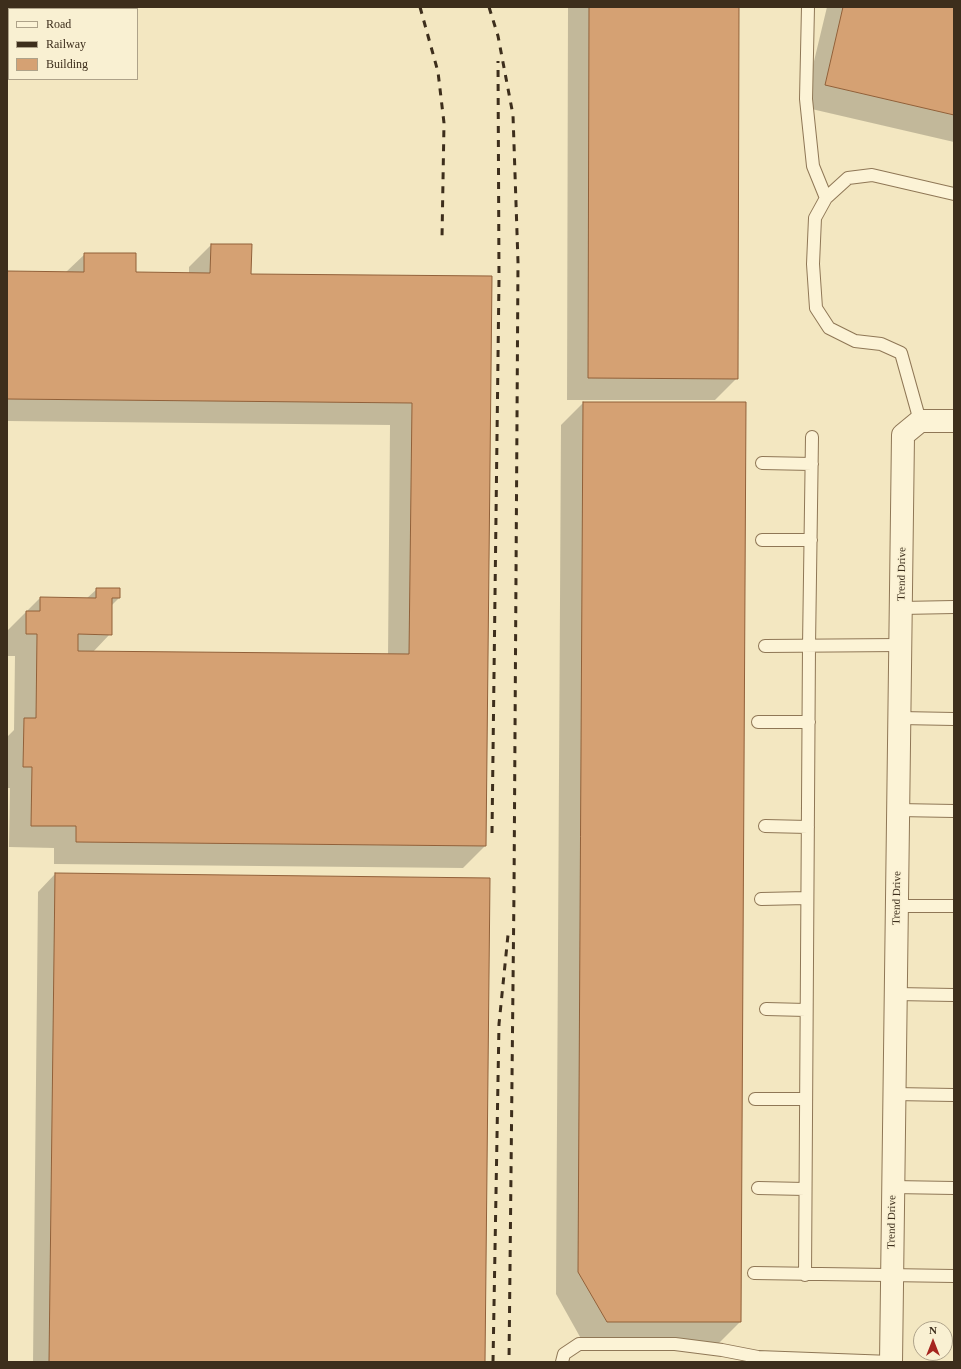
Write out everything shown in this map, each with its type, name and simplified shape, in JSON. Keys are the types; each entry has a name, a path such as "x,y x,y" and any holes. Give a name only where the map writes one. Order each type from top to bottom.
{"street":[{"path":"920,421 954,421"},
{"name":"Trend Drive","path":"891,1362 903,435 920,421"}],"lane":[{"path":"808,7 806,99 813,166 826,198"},
{"path":"920,421 901,353 881,344 855,341 829,328 816,308 813,264 815,218 826,198 848,178 872,175 954,194"},
{"path":"805,1275 809,646 812,437"},
{"path":"762,463 812,464"},
{"path":"762,540 811,540"},
{"path":"901,608 954,607"},
{"path":"765,646 900,644"},
{"path":"900,718 954,719"},
{"path":"758,722 809,722"},
{"path":"898,810 954,811"},
{"path":"765,826 808,827"},
{"path":"761,899 807,898"},
{"path":"897,906 954,906"},
{"path":"896,994 954,995"},
{"path":"766,1009 806,1010"},
{"path":"894,1094 954,1095"},
{"path":"755,1099 806,1099"},
{"path":"893,1187 954,1188"},
{"path":"758,1188 805,1189"},
{"path":"754,1274 954,1276"},
{"path":"562,1362 564,1354 579,1344 675,1344 722,1350 758,1357 816,1361 891,1362"}],"building":[{"path":"589,7 739,7 738,379 588,378"},
{"path":"843,7 954,7 954,115 825,85"},
{"path":"211,244 252,244 251,274 492,276 486,846 76,842 76,826 31,826 32,767 23,767 24,718 36,718 37,634 26,634 26,611 40,611 40,597 96,598 96,588 120,588 120,598 112,598 112,635 78,634 78,651 409,654 412,403 7,399 7,271 84,272 84,253 136,253 136,272 210,273"},
{"path":"583,402 746,402 741,1322 607,1322 578,1272"},
{"path":"55,873 490,878 485,1362 49,1362"}],"railway":[{"path":"420,7 438,72 444,123 442,238"},
{"path":"489,7 498,36 513,115 518,262 509,1362"},
{"path":"492,833 499,279 498,61"},
{"path":"493,1362 499,1024 508,935"}]}
